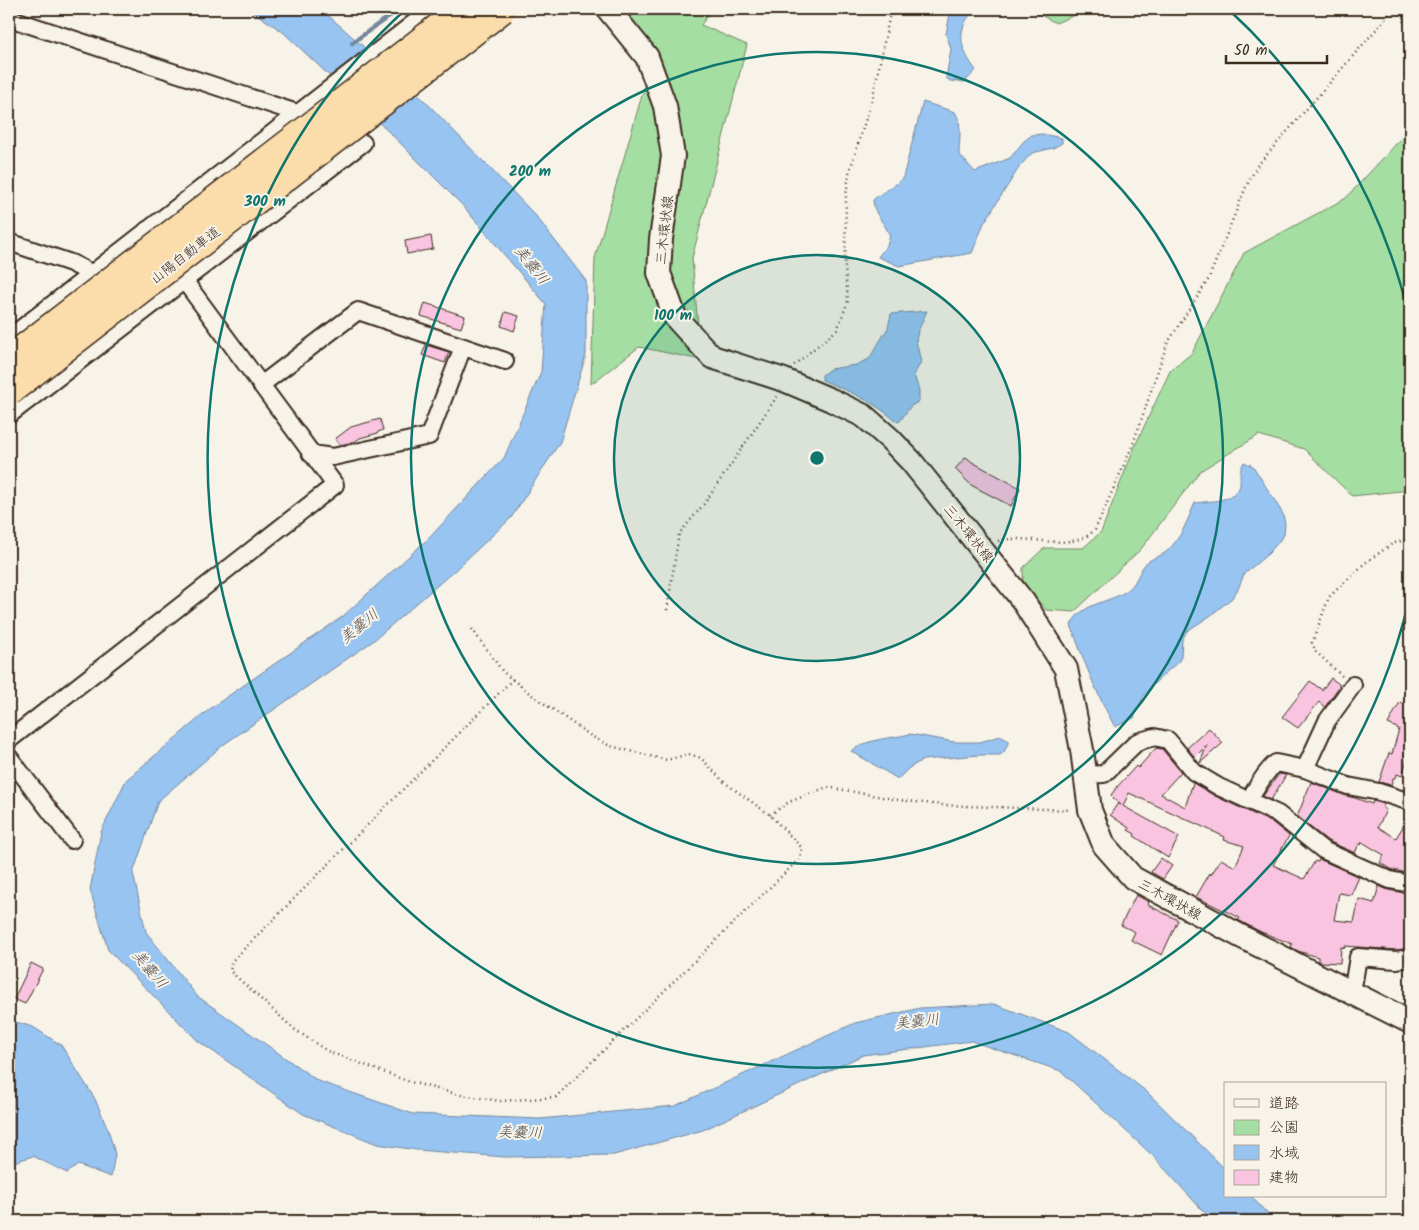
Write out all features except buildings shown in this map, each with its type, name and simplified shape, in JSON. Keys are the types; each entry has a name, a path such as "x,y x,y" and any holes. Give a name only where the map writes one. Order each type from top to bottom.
{"highway":[{"name":"山陽自動車道","path":"9,360 463,9"},
{"name":"山陽自動車道","path":"9,391 502,9"}],"main road":[{"name":"三木環状線","path":"608,9 647,57 665,106 673,156 661,239 660,273 675,317 712,357 784,380 864,416 912,461 1023,601 1066,670 1082,750 1090,810 1104,845 1133,878 1244,938 1350,992 1409,1019"}],"street":[{"path":"9,338 432,9"},
{"path":"9,18 297,113"},
{"path":"9,414 363,143"},
{"path":"9,740 334,485 147,230"},
{"path":"9,242 71,263 93,274"},
{"path":"261,385 358,311 505,360"},
{"path":"311,454 333,457 429,436 463,347"},
{"path":"1304,769 1327,721 1353,685"},
{"path":"1084,775 1104,774 1137,742 1154,737 1168,740 1194,772 1219,787 1278,814 1323,850 1390,880 1410,884"},
{"path":"9,757 72,840"},
{"path":"1249,800 1266,776 1269,767 1276,763 1304,769 1348,786 1379,792 1410,802"},
{"path":"1350,992 1358,957 1396,960 1410,958"}],"path":[{"path":"667,610 679,534 704,504 778,397 788,370 837,330 848,301 845,268 846,196 849,173 873,96 890,9"},
{"path":"980,548 1001,540 1063,542 1085,537 1095,530 1132,447 1167,344 1208,280 1246,187 1257,166 1394,9"},
{"path":"1353,685 1316,652 1312,643 1329,597 1365,563 1392,544 1410,538"},
{"path":"472,629 504,672 532,695 591,736 610,746 667,760 689,754 702,758 724,782 770,815 802,848 800,858 556,1097 501,1102 462,1095 410,1082 327,1051 294,1029 230,971 232,960 513,680"},
{"path":"770,815 789,802 827,787 899,800 942,805 1090,810"}],"green space":[{"path":"623,9 712,9 701,25 747,45 692,258 701,360 639,347 591,384 595,258 655,50"},
{"path":"1029,9 1089,9 1056,23"},
{"path":"1410,129 1410,490 1352,496 1304,449 1259,435 1200,471 1141,549 1074,612 1046,610 1023,584 1023,568 1044,548 1083,548 1101,532 1135,446 1170,371 1192,353 1244,253 1346,198"}],"water":[{"name":"美嚢川","path":"249,9 321,9 425,101 536,216 586,281 586,355 560,442 511,518 454,571 373,641 223,745 158,801 133,873 146,932 197,996 318,1081 413,1114 540,1119 675,1106 855,1023 920,1008 994,1004 1069,1032 1147,1092 1224,1168 1224,1198 1253,1198 1274,1221 1212,1221 1153,1156 1061,1071 971,1041 863,1055 703,1130 614,1155 505,1157 417,1150 377,1144 303,1114 198,1041 108,950 90,890 101,832 126,780 211,708 342,617 430,537 504,458 541,372 546,304 463,206 391,134 283,32"},
{"path":"951,9 979,9 968,18 962,32 965,52 976,70 965,82 950,81 946,78 951,49 946,34"},
{"path":"923,102 955,112 960,127 959,154 975,172 1010,158 1024,141 1032,135 1042,134 1062,138 1062,143 1053,148 1032,153 1020,166 984,223 972,253 899,266 878,257 887,245 890,236 875,210 873,200 897,184 903,177"},
{"path":"927,311 918,331 916,341 921,362 914,375 919,390 919,401 910,407 900,421 897,422 861,398 822,380 822,375 830,369 856,365 869,359 888,328 891,314"},
{"path":"1244,462 1253,466 1283,514 1285,524 1284,535 1269,553 1244,574 1232,598 1210,616 1187,631 1182,640 1179,661 1147,693 1134,718 1115,727 1091,677 1071,625 1076,617 1089,607 1122,594 1129,589 1146,563 1166,552 1176,541 1195,503 1221,500 1234,495 1240,485 1240,471"},
{"path":"910,734 954,742 980,742 1000,736 1009,741 1004,752 1000,755 923,760 909,768 898,779 851,751 872,741"},
{"path":"9,1020 33,1027 61,1045 95,1099 108,1129 115,1154 111,1177 78,1165 67,1173 33,1156 14,1162 9,1155"}],"waterway":[{"path":"352,43 399,9"}]}
